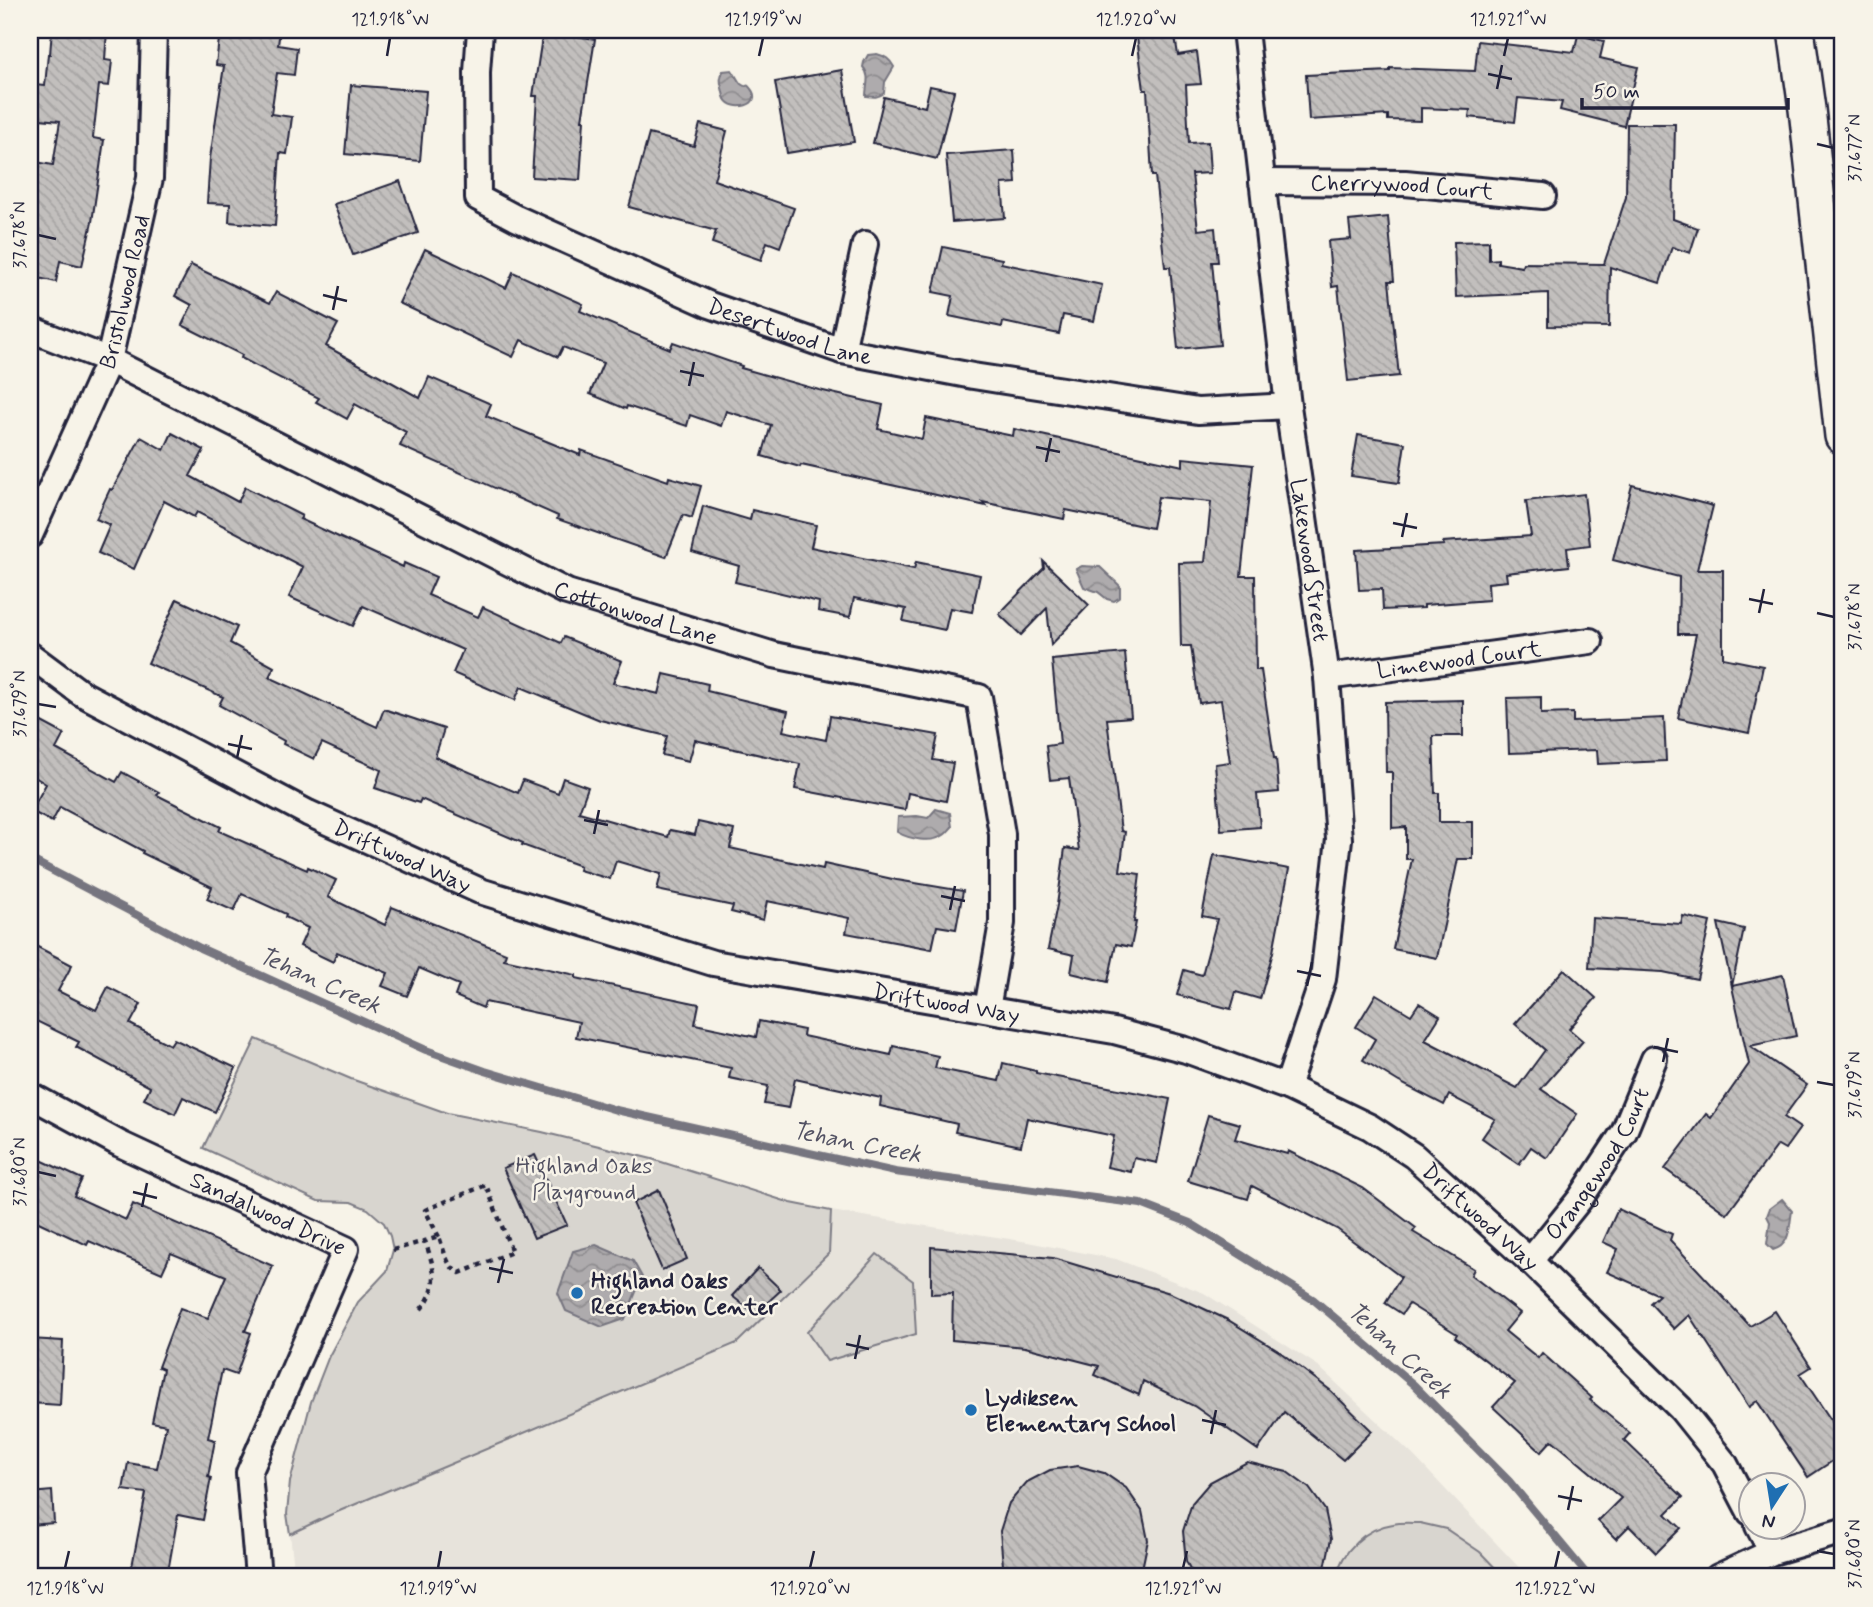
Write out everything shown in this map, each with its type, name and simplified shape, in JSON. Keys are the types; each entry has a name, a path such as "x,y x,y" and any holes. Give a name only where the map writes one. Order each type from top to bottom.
{"main road":[{"path":"1796,30 1843,436"}],"street":[{"name":"Bristolwood Road","path":"30,535 109,360 150,178 154,30"},
{"name":"Desertwood Lane","path":"480,30 477,72 478,198 516,218 710,305 842,351 973,376 1198,411 1288,406"},
{"name":"Lakewood Street","path":"1245,30 1288,406 1326,677 1339,839 1323,979 1287,1087"},
{"name":"Cherrywood Court","path":"1262,182 1405,183 1543,196"},
{"path":"842,351 865,244"},
{"name":"Cottonwood Lane","path":"30,330 109,360 567,592 774,655 979,697 1002,834 1002,922 987,1009"},
{"name":"Limewood Court","path":"1326,677 1590,640"},
{"name":"Driftwood Way","path":"30,655 81,693 308,814 480,891 713,963 1114,1031 1186,1050 1287,1087 1370,1127 1415,1156 1530,1261 1681,1409 1725,1464 1736,1484"},
{"name":"Orangewood Court","path":"1530,1261 1580,1199 1624,1132 1654,1059"},
{"name":"Sandalwood Drive","path":"30,1096 120,1144 346,1249 249,1473 258,1577"},
{"path":"1718,1577 1772,1552 1843,1531"},
{"path":"1765,1540 1772,1552"}],"path":[{"path":"486,1185 512,1252 460,1273 450,1266 439,1237 425,1210 486,1185"},
{"path":"393,1250 439,1237"},
{"path":"421,1309 428,1301 435,1278 425,1241"}],"shaded area":[{"name":"Lydiksen Elementary School","path":"831,1211 1022,1241 1116,1259 1204,1293 1317,1365 1414,1456 1528,1577 295,1577 290,1534 829,1253"}],"green space":[{"name":"Highland Oaks Recreation Center","path":"256,1039 351,1079 447,1113 542,1132 652,1159 791,1203 831,1211 829,1253 737,1343 290,1534 287,1514 290,1482 311,1402 329,1356 358,1302 387,1271 393,1250 384,1223 368,1209 351,1202 318,1201 203,1148"},
{"path":"877,1254 913,1281 916,1334 827,1361 807,1332"},
{"path":"1420,1523 1446,1529 1480,1552 1504,1577 1336,1577 1349,1550 1373,1530 1393,1524"}],"water":[{"path":"877,54 887,58 894,67 885,82 884,93 873,97 866,96 867,77 864,62 868,55"},
{"path":"732,70 741,84 751,89 754,99 751,103 734,106 724,98 721,76 723,71"},
{"path":"1082,566 1100,567 1120,586 1120,597 1114,601 1084,587 1076,569"},
{"path":"936,809 950,813 952,827 939,838 920,840 897,832 898,817 928,818"},
{"path":"1782,1199 1792,1211 1789,1229 1783,1244 1773,1250 1767,1244 1770,1222 1767,1216 1770,1208"},
{"path":"596,1245 633,1261 642,1277 625,1319 602,1327 566,1311 558,1293 573,1251"}],"building":[{"path":"52,30 107,30 105,60 112,61 109,86 99,85 93,138 104,140 92,222 82,266 60,261 56,282 30,276 30,161 53,165 60,121 30,118 34,85 45,86"},
{"path":"220,30 280,30 278,45 297,48 294,75 277,73 271,114 292,117 287,154 280,153 275,226 229,222 230,204 207,203 210,158 224,66 216,65"},
{"path":"1136,30 1174,30 1178,55 1197,52 1201,84 1186,85 1189,143 1208,142 1210,173 1192,174 1198,230 1215,228 1218,262 1212,262 1220,345 1178,349 1170,267 1165,267 1155,176 1152,176 1147,90 1144,90"},
{"path":"543,31 595,39 582,120 580,180 532,177 537,96 533,96"},
{"path":"1578,35 1604,41 1600,58 1638,67 1624,126 1560,110 1562,102 1518,98 1515,122 1469,117 1470,110 1421,108 1421,121 1388,120 1388,115 1309,120 1306,75 1390,71 1390,68 1475,71 1478,41 1574,52"},
{"path":"842,70 854,142 787,153 775,82"},
{"path":"351,85 426,91 420,161 345,154"},
{"path":"930,86 954,91 937,159 873,143 884,97 925,107"},
{"path":"700,124 727,131 714,180 794,208 780,247 767,242 761,260 712,243 716,231 629,207 649,134 694,146"},
{"path":"1627,124 1675,124 1673,219 1698,228 1690,253 1672,247 1660,283 1610,267 1609,327 1548,326 1548,293 1456,297 1454,242 1489,241 1489,260 1498,259 1498,263 1522,267 1523,263 1604,264 1626,197"},
{"path":"1014,150 1016,183 1002,184 1005,218 952,222 946,155"},
{"path":"400,181 418,233 353,255 334,204"},
{"path":"1388,217 1394,281 1389,281 1399,376 1348,381 1338,286 1332,287 1328,241 1351,239 1349,221"},
{"path":"943,247 1102,285 1094,321 1063,315 1059,334 1003,322 1002,327 949,316 953,296 933,292"},
{"path":"425,249 506,288 513,272 583,304 580,311 670,349 673,342 742,366 741,368 883,405 878,429 922,439 926,418 1013,436 1014,429 1183,466 1183,458 1253,465 1241,576 1255,576 1256,670 1261,670 1279,792 1257,794 1260,827 1221,830 1215,764 1230,762 1221,700 1199,703 1191,646 1181,646 1179,563 1205,562 1211,502 1158,497 1152,528 1066,510 1064,519 982,502 986,506 801,465 800,467 762,456 771,425 726,411 721,426 690,415 687,426 627,406 626,409 590,394 603,363 563,347 558,357 521,340 513,357 399,303"},
{"path":"191,265 270,303 276,292 338,324 326,346 420,398 429,377 491,404 486,416 580,455 581,450 668,481 669,477 701,486 692,518 683,515 666,557 557,519 558,516 400,446 406,432 355,404 347,419 316,402 319,398 182,325 192,305 175,296"},
{"path":"172,433 204,450 190,476 238,502 245,487 302,516 300,519 403,567 404,563 436,577 428,595 478,617 483,607 561,643 564,637 622,661 613,683 659,694 664,674 708,684 707,691 788,711 783,731 826,740 830,716 938,735 933,760 953,763 946,801 908,793 905,810 795,789 800,764 695,740 689,761 662,755 667,736 600,720 521,687 515,700 453,673 463,650 363,606 353,626 289,597 303,567 197,512 194,517 164,501 134,569 98,553 110,525 96,519 110,489 112,490 141,437 164,450"},
{"path":"1358,435 1405,443 1399,483 1351,476"},
{"path":"1632,485 1713,506 1697,570 1723,570 1723,658 1763,666 1749,733 1678,718 1696,634 1678,634 1679,577 1613,560"},
{"path":"1584,494 1590,545 1567,548 1569,566 1506,573 1507,581 1488,583 1489,600 1424,605 1424,608 1383,610 1382,589 1359,590 1356,550 1531,536 1526,501"},
{"path":"703,506 750,520 752,510 816,525 811,547 914,569 916,562 980,575 972,612 950,608 945,630 903,621 906,609 854,598 850,617 818,611 819,602 735,582 739,566 692,552"},
{"path":"1043,561 1089,605 1051,645 1047,608 1021,635 999,614 1044,568"},
{"path":"177,599 237,627 230,643 274,667 269,677 377,727 384,709 444,729 435,757 518,793 523,780 558,793 563,778 588,787 579,812 668,837 670,830 695,835 698,822 734,830 730,848 823,869 824,864 963,891 956,929 937,926 932,949 846,933 849,918 767,901 763,920 731,912 733,906 657,890 661,874 616,861 610,879 579,870 580,866 522,845 523,843 421,799 419,803 375,788 381,770 322,743 314,759 283,744 284,741 219,705 223,697 148,663"},
{"path":"1125,653 1131,717 1107,719 1121,831 1125,832 1120,871 1140,874 1131,947 1116,944 1108,982 1071,973 1074,955 1048,949 1065,848 1079,850 1069,778 1050,780 1046,746 1060,744 1052,660"},
{"path":"1541,697 1541,714 1573,713 1573,722 1664,718 1666,761 1598,764 1597,750 1509,753 1507,698"},
{"path":"1463,700 1463,736 1433,736 1439,822 1473,822 1473,859 1458,859 1437,958 1393,949 1412,859 1406,859 1406,827 1392,828 1392,772 1386,772 1385,702"},
{"path":"36,719 64,734 56,749 116,782 122,772 159,792 157,795 221,827 219,831 336,880 328,897 385,925 392,907 506,953 504,959 576,975 576,978 699,1004 695,1024 756,1037 759,1021 804,1030 803,1036 891,1055 893,1046 938,1056 935,1068 999,1081 1003,1063 1036,1073 1170,1099 1157,1163 1134,1158 1131,1172 1107,1167 1114,1136 1027,1118 1021,1146 955,1132 957,1124 880,1106 881,1098 795,1079 789,1108 764,1104 768,1086 729,1078 731,1068 576,1037 579,1022 485,1002 483,1008 455,996 459,985 419,968 407,996 382,986 388,973 337,952 333,962 300,946 308,928 285,917 286,914 242,894 234,911 207,899 212,887 142,853 143,851 60,807 52,822 31,811 46,784 30,774 30,730"},
{"path":"1214,855 1289,869 1273,952 1260,999 1236,992 1231,1009 1177,995 1184,970 1202,975 1217,919 1202,916"},
{"path":"1683,916 1710,922 1697,979 1663,972 1589,968 1592,918 1681,924"},
{"path":"1718,923 1744,929 1732,986 1783,975 1796,1036 1750,1046 1807,1085 1784,1117 1800,1128 1785,1149 1778,1145 1727,1214 1665,1169 1706,1114 1711,1118 1749,1064"},
{"path":"30,943 72,965 58,991 96,1010 108,987 141,1004 130,1024 170,1045 174,1039 236,1068 215,1112 183,1097 175,1114 144,1099 150,1087 76,1047 79,1042 30,1018"},
{"path":"1564,969 1596,998 1569,1029 1583,1041 1541,1089 1577,1114 1547,1158 1531,1147 1519,1164 1482,1138 1495,1119 1449,1095 1444,1105 1363,1060 1375,1039 1356,1027 1376,994 1411,1015 1419,1003 1440,1016 1425,1040 1517,1088 1545,1050 1515,1024"},
{"path":"1208,1115 1240,1124 1235,1139 1287,1154 1288,1151 1363,1188 1416,1228 1413,1232 1474,1269 1471,1275 1520,1313 1505,1331 1538,1358 1542,1353 1592,1398 1590,1400 1630,1433 1624,1440 1683,1497 1666,1514 1681,1528 1656,1553 1629,1526 1616,1539 1598,1521 1621,1498 1552,1440 1541,1452 1493,1407 1515,1383 1455,1337 1457,1334 1409,1304 1402,1314 1385,1303 1401,1277 1337,1229 1252,1186 1248,1199 1188,1181"},
{"path":"30,1155 82,1179 74,1196 126,1220 133,1204 273,1266 245,1331 251,1333 236,1375 222,1370 208,1438 215,1440 203,1520 178,1515 167,1577 130,1577 146,1493 123,1490 128,1463 157,1468 166,1425 152,1422 163,1369 158,1367 180,1308 208,1318 226,1276 171,1253 162,1273 89,1241 87,1245 30,1218"},
{"path":"535,1155 567,1225 534,1238 503,1168"},
{"path":"659,1190 687,1259 662,1270 633,1203"},
{"path":"1618,1209 1672,1234 1670,1240 1750,1326 1775,1311 1811,1367 1800,1374 1843,1438 1843,1454 1808,1477 1806,1470 1803,1470 1757,1401 1749,1407 1689,1315 1674,1329 1650,1303 1659,1295 1607,1272 1618,1249 1603,1242"},
{"path":"931,1247 1053,1258 1170,1293 1228,1320 1280,1352 1330,1390 1372,1431 1343,1460 1284,1412 1258,1450 1194,1406 1143,1381 1139,1395 1095,1375 1099,1366 1025,1347 952,1340 953,1293 931,1294"},
{"path":"758,1268 781,1290 755,1314 732,1296"},
{"path":"30,1339 63,1341 60,1405 30,1403"},
{"path":"1247,1462 1287,1472 1309,1488 1325,1510 1331,1539 1325,1568 1319,1577 1194,1577 1186,1561 1183,1531 1192,1503 1210,1482"},
{"path":"1078,1466 1104,1473 1126,1488 1142,1511 1148,1540 1142,1569 1136,1577 1004,1577 1000,1531 1009,1503 1027,1482 1050,1470"},
{"path":"52,1491 54,1523 30,1525 30,1493"}],"waterway":[{"name":"Tehan Creek","path":"30,859 200,948 426,1050 485,1071 616,1110 895,1172 1141,1204 1190,1223 1314,1300 1414,1385 1509,1481 1589,1577"}],"place":[{"name":"Highland Oaks Recreation Center","path":"577,1293"},
{"name":"Lydiksen Elementary School","path":"971,1410"}],"park label":[{"name":"Highland Oaks Playground","path":"584,1178"}]}
